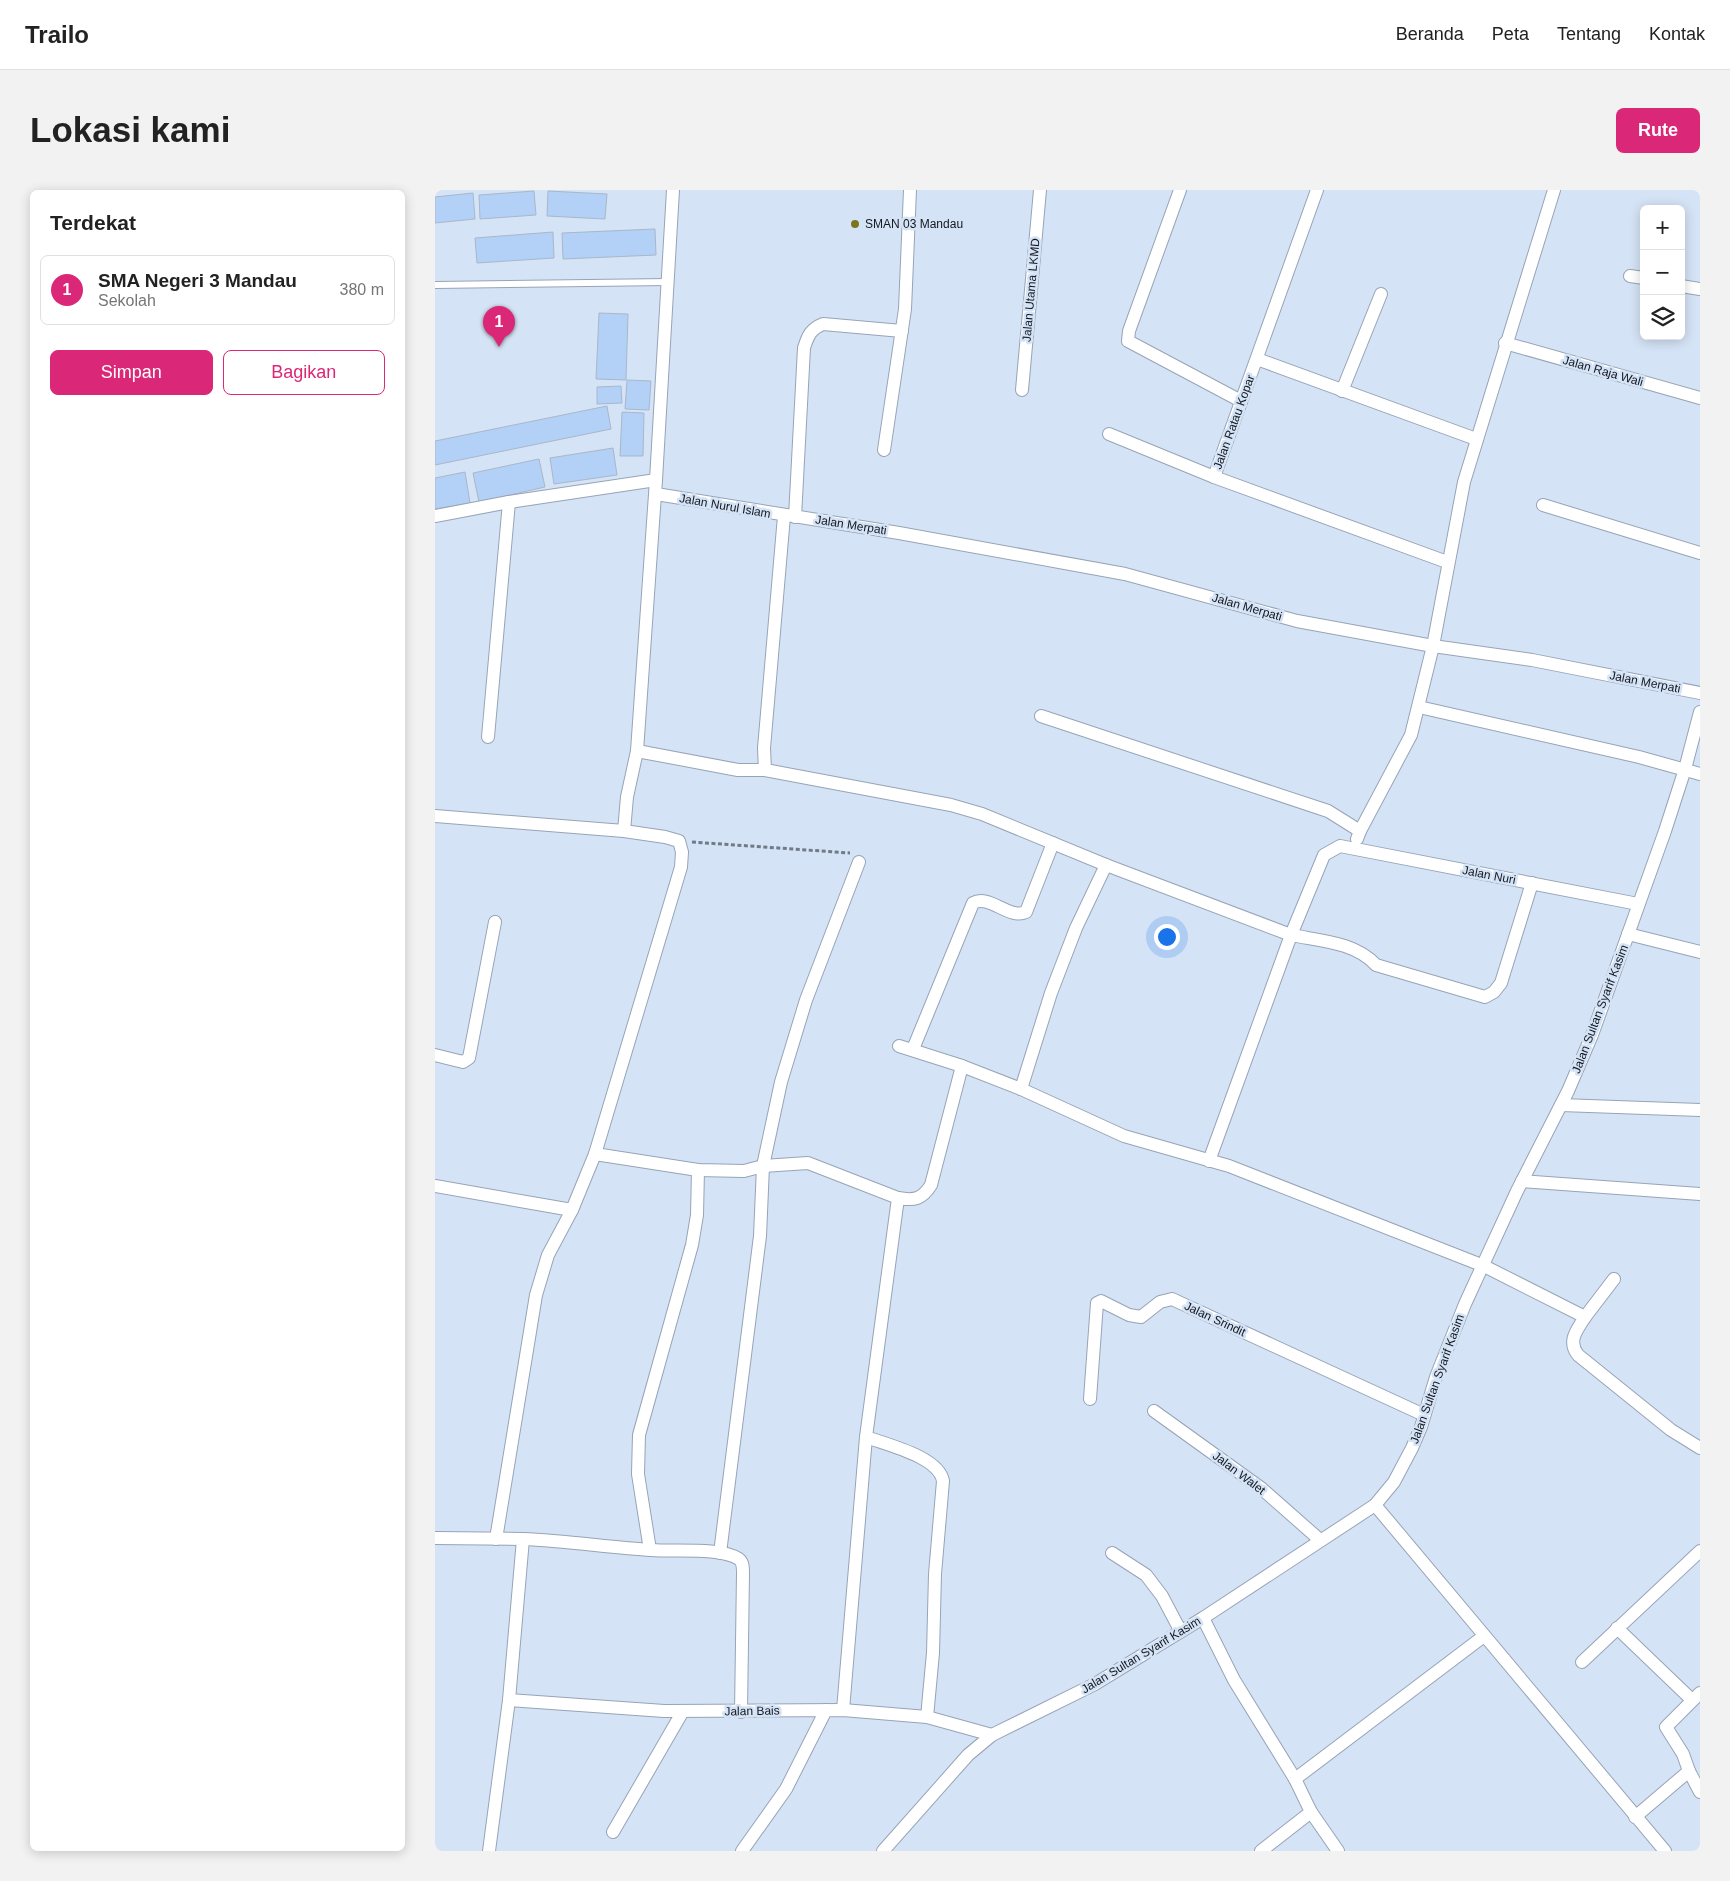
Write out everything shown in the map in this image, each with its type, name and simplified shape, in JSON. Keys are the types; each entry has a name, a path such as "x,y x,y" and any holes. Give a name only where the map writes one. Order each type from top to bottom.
{"street":[{"path":"624,831 627,797 637,751 656,494 673,190"},
{"path":"884,450 905,309 910,190"},
{"name":"Jalan Utama LKMD","path":"1023,390 1039,190"},
{"path":"1180,190 1129,331 1129,341 1241,401"},
{"name":"Jalan Ratau Kopar","path":"1317,190 1214,477 1447,562"},
{"path":"1354,848 1359,832 1404,752 1419,707 1433,646 1447,562 1464,482 1505,343 1554,190"},
{"path":"1630,276 1640,277"},
{"path":"1685,287 1700,290"},
{"path":"1342,391 1381,294"},
{"path":"765,770 764,748 789,516 804,348 808,335 813,328 823,324 902,331"},
{"name":"Jalan Raja Wali","path":"1505,343 1700,398"},
{"path":"1257,359 1476,439"},
{"path":"1109,434 1214,477"},
{"path":"435,516 509,502 656,480"},
{"name":"Jalan Nurul Islam","path":"656,494 789,516"},
{"path":"488,737 509,502"},
{"path":"1543,505 1700,553"},
{"name":"Jalan Merpati","path":"789,516 899,533 1125,574 1297,621 1433,646 1532,660 1700,693"},
{"path":"1419,707 1700,774"},
{"name":"Jalan Sultan Syarif Kasim","path":"888,1849 968,1755 992,1735 1095,1684 1180,1630 1203,1618 1375,1505 1394,1482 1412,1448 1439,1368 1465,1304 1593,1034 1685,769 1700,712"},
{"path":"1041,716 1328,811 1359,832"},
{"path":"637,751 738,770 765,770 951,805 1291,935 1353,948 1367,955 1376,965 1485,997 1494,992 1501,983 1531,883"},
{"path":"435,816 624,831 665,837 679,842 682,852 681,867 595,1154 572,1210 548,1255 536,1295 496,1539"},
{"path":"913,1049 973,904 983,901 1017,913 1026,912 1053,843"},
{"name":"Jalan Nuri","path":"1291,935 1324,855 1340,846 1638,904"},
{"path":"720,1553 760,1236 763,1166 781,1082 806,1000 859,862"},
{"path":"1021,1089 1051,993 1076,928 1106,865"},
{"path":"435,1055 463,1062 469,1058 495,922"},
{"path":"1629,934 1700,952"},
{"path":"1209,1161 1291,935"},
{"path":"899,1046 962,1066 1021,1089 1124,1136 1229,1166 1484,1266 1585,1317"},
{"path":"595,1154 698,1170 744,1170 763,1166 808,1162 898,1198 919,1199 931,1185 962,1066"},
{"path":"1561,1105 1700,1110"},
{"path":"650,1550 638,1474 639,1435 692,1245 697,1215 698,1170"},
{"path":"1523,1180 1700,1194"},
{"path":"435,1186 572,1210"},
{"path":"843,1710 866,1437 898,1198"},
{"path":"1614,1278 1585,1317 1573,1338 1573,1346 1578,1355 1671,1430 1700,1448"},
{"name":"Jalan Srindit","path":"1090,1399 1097,1303 1101,1301 1129,1316 1141,1317 1160,1302 1172,1299 1425,1414"},
{"name":"Jalan Walet","path":"1154,1411 1261,1488 1320,1540"},
{"path":"866,1437 917,1456 933,1464 942,1475 934,1590 933,1653 927,1717"},
{"path":"1375,1505 1665,1851"},
{"path":"435,1538 573,1541 650,1550 720,1553 738,1558 743,1565 741,1712"},
{"path":"489,1851 509,1700 523,1539"},
{"path":"1582,1662 1700,1551"},
{"path":"1112,1554 1146,1575 1162,1596 1180,1630"},
{"path":"1203,1618 1235,1680 1295,1779 1311,1812 1338,1851"},
{"path":"1617,1628 1696,1696 1666,1727 1681,1750 1700,1792"},
{"path":"1295,1779 1484,1636"},
{"name":"Jalan Bais","path":"509,1700 683,1711 843,1710 927,1717 992,1735"},
{"path":"742,1851 786,1789 826,1710"},
{"path":"613,1832 683,1711"},
{"path":"1635,1817 1689,1771"},
{"path":"1261,1851 1311,1812"}],"lane":[{"path":"435,285 669,282"}],"path":[{"path":"679,842 843,851 856,856 859,862"}],"building":[{"path":"534,191 536,215 480,219 479,195"},
{"path":"548,191 607,194 605,219 547,216"},
{"path":"473,193 475,219 435,223 435,197"},
{"path":"655,229 656,255 563,259 562,233"},
{"path":"553,232 554,258 477,263 475,238"},
{"path":"599,313 628,314 626,380 596,379"},
{"path":"627,380 651,381 649,410 625,409"},
{"path":"621,386 622,403 597,404 597,387"},
{"path":"607,406 611,429 435,465 435,441"},
{"path":"622,412 644,413 643,456 620,456"},
{"path":"613,448 617,475 554,484 550,458"},
{"path":"539,459 545,487 479,502 473,473"},
{"path":"465,472 470,503 435,509 435,478"}],"place":[{"name":"SMAN 03 Mandau","path":"855,224"},
{"name":"SMA Negeri 3 Mandau","path":"499,347"}]}
